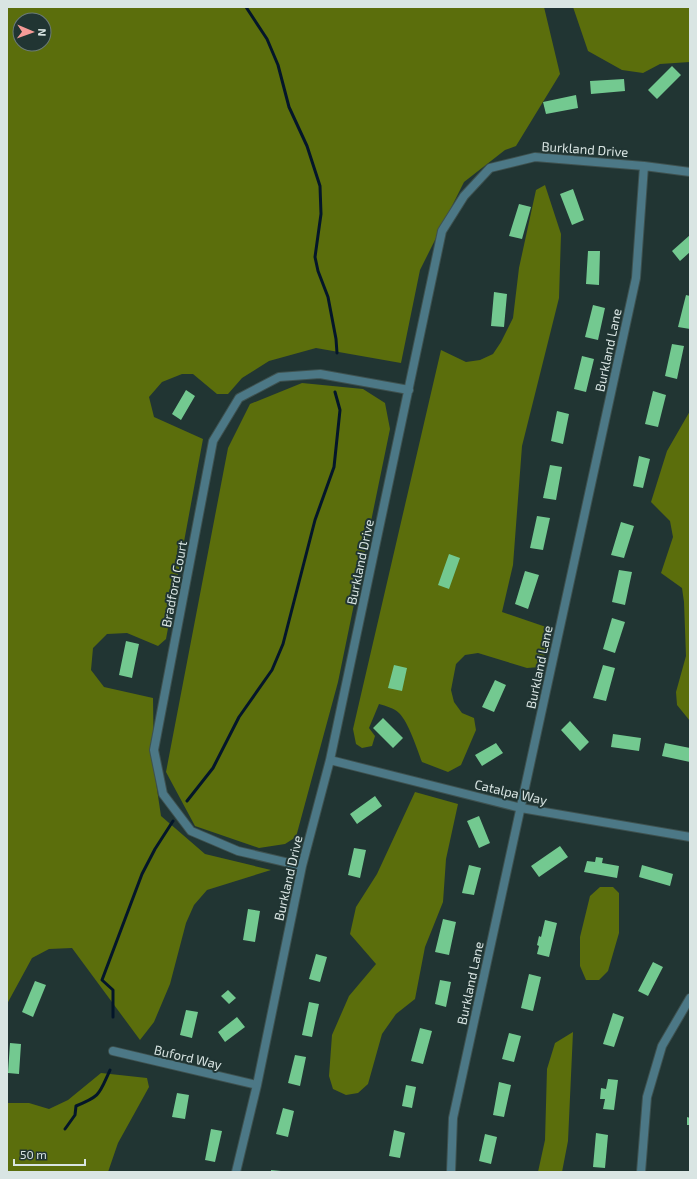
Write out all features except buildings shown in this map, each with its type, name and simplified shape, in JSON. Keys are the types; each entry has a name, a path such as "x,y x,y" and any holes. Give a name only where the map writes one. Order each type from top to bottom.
{"street":[{"name":"Burkland Drive","path":"236,1172 257,1085 302,866 330,760 442,231 464,196 490,168 535,157 644,166 690,172"},
{"name":"Burkland Lane","path":"451,1172 453,1118 636,278 644,166"},
{"name":"Bradford Court","path":"302,866 238,851 191,831 163,794 154,750 213,441 238,398 279,377 320,374 409,390"},
{"name":"Catalpa Way","path":"330,760 521,808 690,837"},
{"path":"641,1172 647,1097 662,1046 690,998"},
{"name":"Buford Way","path":"113,1052 257,1085"}],"green space":[{"path":"7,7 544,7 560,74 516,146 505,150 464,182 420,270 401,363 316,348 269,361 242,378 228,394 217,394 193,374 182,374 162,382 149,397 154,417 203,439 166,639 158,646 127,633 107,634 93,648 91,670 104,687 153,698 154,769 161,816 205,854 271,870 207,890 194,905 186,923 170,984 154,1022 140,1040 72,948 49,949 32,958 7,1004"},
{"path":"573,7 690,7 690,62 660,64 643,73 622,70 588,51"},
{"path":"545,185 561,234 559,298 522,446 513,565 502,612 546,627 545,654 540,667 527,668 478,653 465,655 456,664 451,690 454,702 462,713 474,718 476,730 461,765 448,772 422,762 403,717 392,708 379,704 369,728 375,736 372,746 362,748 356,744 353,729 441,350 466,362 480,360 493,354 501,342 513,318 519,268 536,190"},
{"path":"302,383 363,389 385,403 390,429 338,682 296,837 285,844 259,848 195,826 166,772 228,448 250,404"},
{"path":"690,411 690,721 677,705 676,692 686,656 682,588 661,573 673,537 670,521 651,502 667,451"},
{"path":"415,792 458,804 446,859 443,902 425,947 415,999 396,1014 382,1034 368,1084 358,1093 346,1095 333,1089 329,1076 332,1035 349,996 376,964 350,934 356,907 377,874"},
{"path":"600,887 613,887 619,893 619,933 608,971 599,980 586,980 580,966 580,937 590,896"},
{"path":"573,1032 568,1141 562,1172 538,1172 545,1140 547,1069 555,1043"},
{"path":"101,1073 147,1078 149,1087 118,1143 108,1172 7,1172 7,1103 29,1103 49,1109 68,1100"}],"waterway":[{"path":"246,7 267,39 278,65 289,107 307,146 320,186 321,214 315,257 318,271 328,297 336,339 337,353"},
{"path":"187,801 213,768 239,717 272,670 283,644 315,520 334,467 340,410 335,392"},
{"path":"113,1017 113,990 102,980 142,874 155,849 173,821"},
{"path":"65,1129 75,1115 76,1106 95,1097 104,1084 110,1070"}]}
